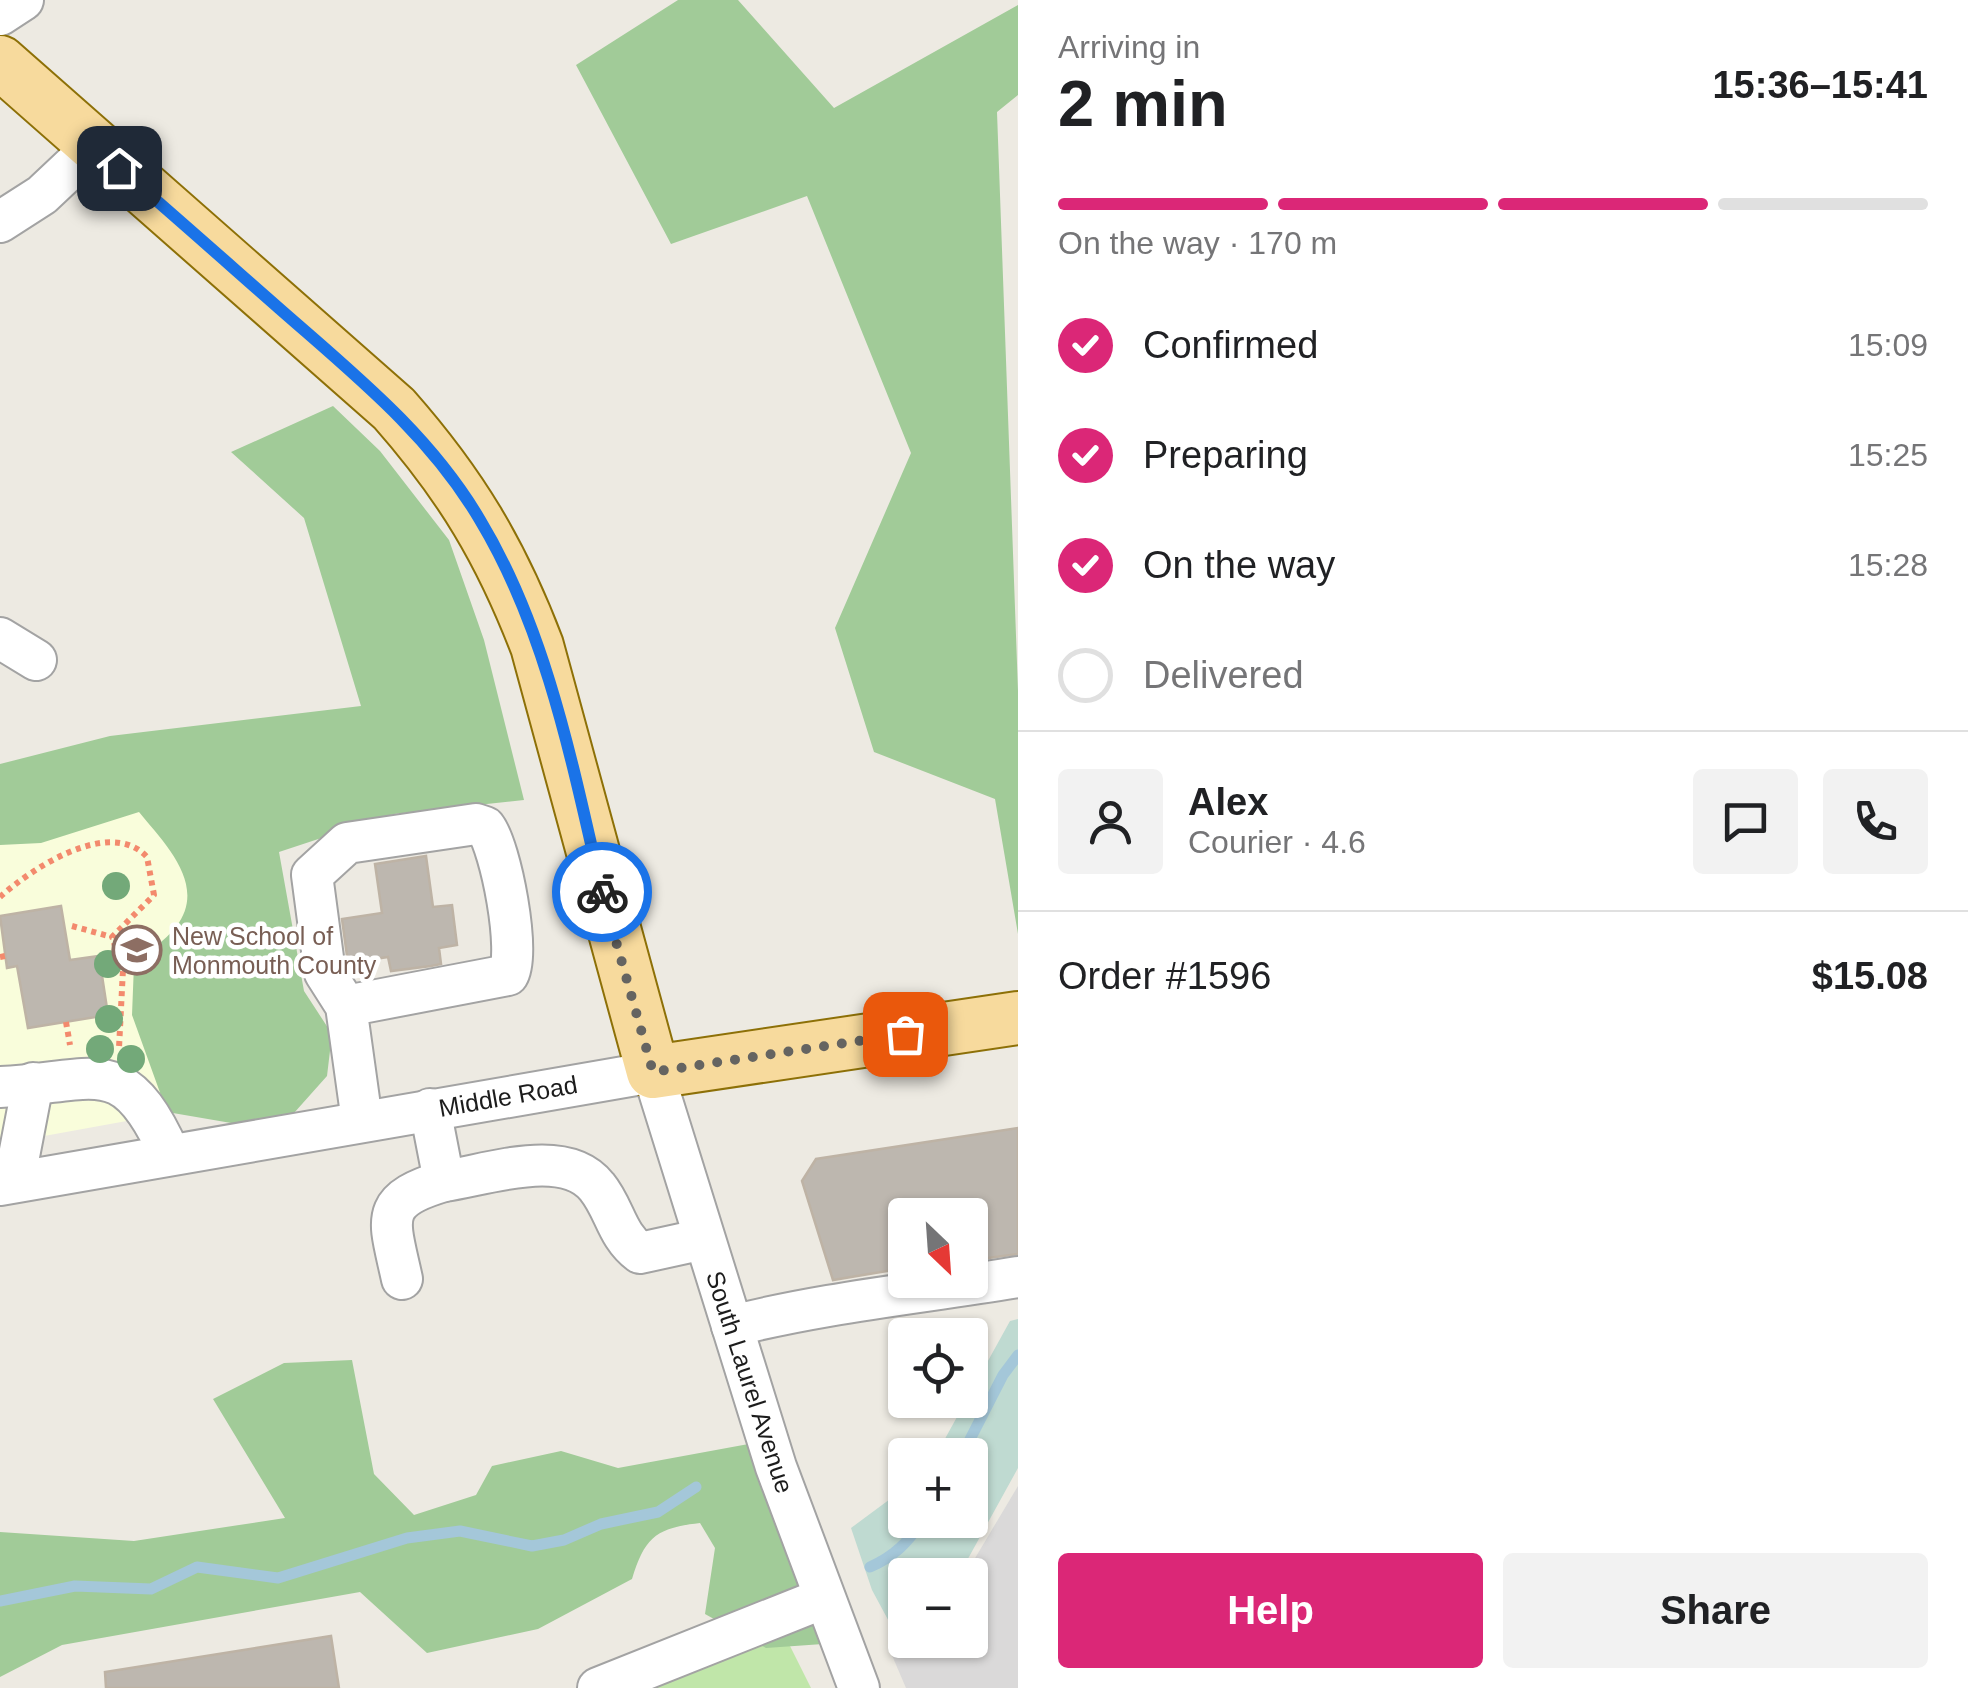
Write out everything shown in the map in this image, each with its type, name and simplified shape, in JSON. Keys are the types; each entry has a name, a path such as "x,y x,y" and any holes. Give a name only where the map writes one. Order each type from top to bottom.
{"main road":[{"path":"0,62 394,410 441,462 480,520 512,582 537,646 653,1072"},
{"name":"Middle Road","path":"653,1072 1018,1018"}],"street":[{"path":"0,15 23,0"},
{"path":"0,222 42,195 94,146"},
{"path":"0,638 36,660"},
{"path":"346,1006 508,975 513,952 497,849 485,827 476,824 348,843 312,875 324,972 346,1006 362,1121"},
{"name":"Middle Road","path":"7,1183 653,1072"},
{"name":"South Laurel Avenue","path":"653,1072 732,1326 824,1598 860,1688"},
{"path":"7,1183 17,1085 76,1075 118,1084 144,1104 170,1155"},
{"path":"430,1110 444,1181"},
{"path":"402,1279 390,1218 392,1208 411,1191 444,1181 560,1167 596,1185 623,1238 640,1253 704,1239"},
{"path":"732,1326 813,1305 856,1303 1018,1277"},
{"path":"598,1688 824,1598"}],"path":[{"path":"0,897 70,852 94,843 125,842 146,857 154,895 112,937"},
{"path":"72,926 112,937"},
{"path":"112,937 123,969 118,1084"}],"shaded area":[{"name":"New School of Monmouth County","path":"240,766 298,1090 0,1144 0,809"},
{"path":"1018,1319 1018,1468 988,1522 988,1438 945,1438 956,1418 988,1418 988,1361 1010,1321"},
{"path":"1018,1486 1018,1688 906,1688 893,1658 988,1658 988,1558 975,1558"},
{"path":"888,1501 888,1538 979,1538 968,1558 888,1558 888,1620 872,1590 851,1528"}],"green space":[{"path":"678,0 738,0 834,108 1018,5 1018,95 997,112 1018,691 1018,934 995,799 874,752 835,628 911,453 807,196 671,244 576,65"},
{"path":"333,406 380,451 449,540 484,640 524,800 394,814 279,852 304,991 332,1034 327,1076 294,1113 237,1124 167,1112 132,1015 134,964 172,932 185,911 185,881 179,866 139,812 41,843 0,845 0,764 110,736 361,706 304,518 231,452"},
{"path":"352,1360 374,1474 414,1515 476,1495 492,1466 561,1451 618,1468 754,1443 823,1644 766,1648 705,1614 715,1548 700,1523 673,1528 654,1537 642,1553 632,1579 538,1629 427,1653 360,1592 62,1645 0,1677 0,1532 134,1541 285,1518 213,1399 284,1363"},
{"path":"768,1640 787,1640 811,1688 646,1688"}],"building":[{"path":"426,856 433,907 452,905 457,945 439,948 441,964 431,966 391,971 388,957 348,963 342,919 382,913 375,864"},
{"path":"61,906 70,960 99,956 108,1015 28,1028 17,966 7,968 0,916"},
{"path":"1018,1128 1018,1254 988,1258 988,1198 888,1198 888,1271 833,1280 802,1181 816,1159"},
{"path":"331,1636 339,1688 106,1688 105,1672"}],"waterway":[{"path":"971,1438 1003,1375 1018,1355"},
{"path":"0,1601 75,1586 151,1589 197,1567 278,1578 407,1538 460,1531 532,1546 564,1540 601,1524 658,1512 696,1487"},
{"path":"870,1567 909,1538"}],"way so far":[{"path":"602,892 653,1072 905,1034"}],"place":[{"name":"New School of Monmouth County","path":"137,950"}],"route":[{"path":"119,168 394,410 441,462 480,520 512,582 537,646 571,762 602,892"}]}
